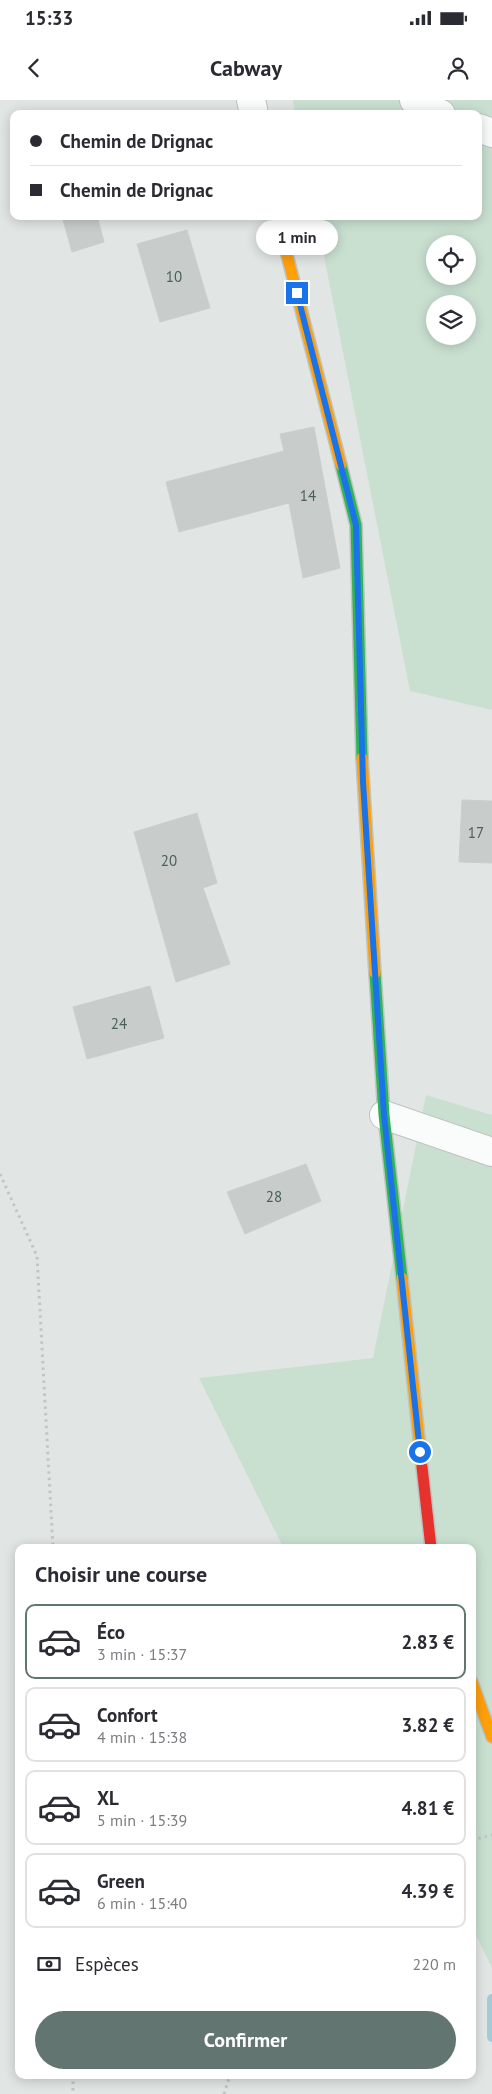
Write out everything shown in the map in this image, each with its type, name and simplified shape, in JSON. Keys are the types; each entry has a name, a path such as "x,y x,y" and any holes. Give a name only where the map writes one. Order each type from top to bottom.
{"street":[{"path":"414,100 433,110"},
{"path":"278,220 356,525 363,782 384,1115 431,1544"},
{"path":"384,1115 492,1152"},
{"path":"476,1693 492,1737"}],"path":[{"path":"0,1174 37,1256 53,1544"},
{"path":"476,1839 492,1835"},
{"path":"73,2079 73,2094"},
{"path":"224,2094 229,2079"}],"green space":[{"path":"293,100 492,100 492,710 410,691 317,220 482,220 482,110 294,110"},
{"path":"426,1095 492,1115 492,1968 476,1935 476,1544 282,1544 199,1378 373,1358"}],"building":[{"path":"63,220 98,220 104,242 72,252"},
{"path":"187,230 210,308 160,322 137,244"},
{"path":"314,427 340,568 303,578 289,503 179,532 166,482 284,451 280,434"},
{"path":"462,800 492,801 492,863 459,862"},
{"path":"197,813 217,883 203,888 230,964 176,982 134,832"},
{"path":"150,986 164,1038 87,1059 73,1007"},
{"path":"306,1164 321,1201 245,1234 227,1192"}],"waterway":[{"path":"492,1999 492,2037"}],"traffic: fast":[{"path":"341,465 356,525 362,758"},
{"path":"375,973 384,1115 402,1278"}],"traffic: slow":[{"path":"278,220 341,465"},
{"path":"362,758 375,973"},
{"path":"402,1278 422,1467"},
{"path":"476,1693 492,1737"}],"traffic: jam":[{"path":"422,1467 431,1544"}],"route":[{"path":"297,293 356,525 363,782 384,1115 420,1452"}]}
